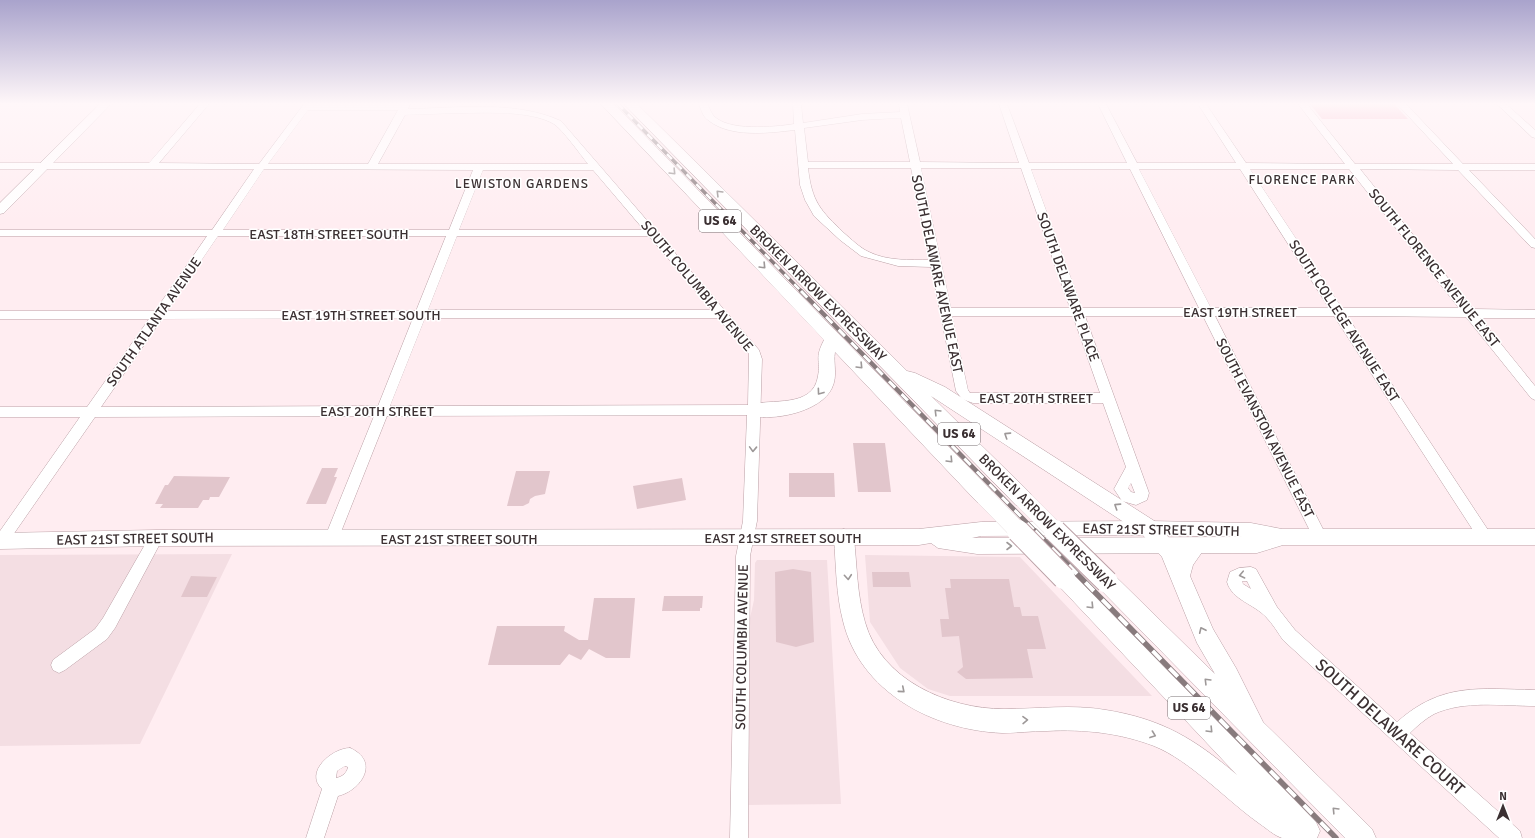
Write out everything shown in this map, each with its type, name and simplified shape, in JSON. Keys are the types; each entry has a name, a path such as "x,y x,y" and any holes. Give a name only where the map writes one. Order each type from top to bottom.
{"highway":[{"name":"BROKEN ARROW EXPRESSWAY","path":"645,143 1314,838"},
{"name":"BROKEN ARROW EXPRESSWAY","path":"669,143 1363,838"},
{"path":"755,410 798,406 815,398 825,385 827,370 826,355 833,338"},
{"path":"894,369 938,392 978,416 1136,518 1148,528 1170,552 1205,636 1228,676 1254,728"},
{"path":"844,538 851,609 860,639 878,666 892,681 910,696 950,714 976,719 1097,720 1118,723 1141,730 1184,749 1243,796 1303,838"},
{"path":"1180,575 1183,561 1197,545"}],"main road":[{"path":"0,210 66,143"},
{"name":"EAST 21ST STREET SOUTH","path":"919,538 982,529 1148,528 1251,530 1282,537 1535,538"},
{"name":"EAST 21ST STREET SOUTH","path":"0,542 156,538 919,538 977,546 1257,545 1282,537"}],"street":[{"path":"151,167 171,143"},
{"name":"SOUTH ATLANTA AVENUE","path":"0,542 280,143"},
{"path":"371,167 384,143"},
{"name":"SOUTH COLUMBIA AVENUE","path":"575,143 755,354 755,410 750,521 743,556 739,838"},
{"path":"801,143 805,185 813,208 824,220 856,248 871,256 888,261 935,264"},
{"name":"SOUTH DELAWARE AVENUE EAST","path":"911,143 960,386 966,396"},
{"name":"SOUTH DELAWARE PLACE","path":"1016,143 1132,469"},
{"name":"SOUTH EVANSTON AVENUE EAST","path":"1122,143 1320,537"},
{"name":"SOUTH COLLEGE AVENUE EAST","path":"1227,143 1485,538"},
{"name":"SOUTH FLORENCE AVENUE EAST","path":"1334,143 1535,395"},
{"path":"1439,143 1535,244"},
{"path":"803,165 1535,167"},
{"path":"0,166 595,167"},
{"path":"332,538 479,167"},
{"name":"EAST 18TH STREET SOUTH","path":"3,233 652,233"},
{"name":"EAST 19TH STREET","path":"945,312 1338,312 1535,314"},
{"name":"EAST 19TH STREET SOUTH","path":"0,314 722,314"},
{"name":"EAST 20TH STREET","path":"966,396 974,398 1107,398"},
{"name":"EAST 20TH STREET","path":"0,412 755,410"},
{"path":"59,665 101,634 109,623 156,538"},
{"name":"SOUTH DELAWARE COURT","path":"1272,612 1289,635 1513,838"},
{"path":"1397,733 1430,707 1444,702 1464,698 1535,698"},
{"path":"315,838 327,798 333,787"}],"shaded area":[{"path":"232,554 140,744 0,746 0,555"},
{"path":"865,555 1020,557 1152,696 950,696 928,689 900,668 870,622"},
{"path":"757,560 827,560 841,804 748,805 750,618 754,600 755,563"}],"building":[{"path":"853,443 885,443 891,492 858,492"},
{"path":"322,468 338,468 334,477 337,477 326,504 306,504"},
{"path":"516,471 550,471 545,494 535,496 530,499 529,503 523,506 507,506"},
{"path":"789,473 834,473 835,497 789,497"},
{"path":"174,476 230,477 219,497 210,497 209,500 203,500 198,508 160,508 163,504 155,504 165,485 168,485"},
{"path":"682,478 686,500 637,509 633,486"},
{"path":"793,569 811,572 814,642 796,647 776,642 775,572"},
{"path":"872,572 909,572 911,587 873,587"},
{"path":"191,576 217,577 207,597 181,597"},
{"path":"950,579 1009,579 1014,607 1020,607 1022,616 1038,616 1046,649 1027,649 1033,678 966,679 957,672 963,667 959,636 942,637 940,619 949,619 945,588 951,588"},
{"path":"664,596 703,596 702,608 700,608 700,611 662,611"},
{"path":"594,598 635,598 630,658 606,658 589,649 581,660 569,654 560,665 488,665 497,626 565,626 564,631 579,640 588,640"}],"railway":[{"path":"656,143 802,292"},
{"path":"801,291 1036,532"},
{"path":"1035,531 1336,838"}],"district":[{"name":"FLORENCE PARK","path":"1302,180"},
{"name":"LEWISTON GARDENS","path":"522,184"}]}
